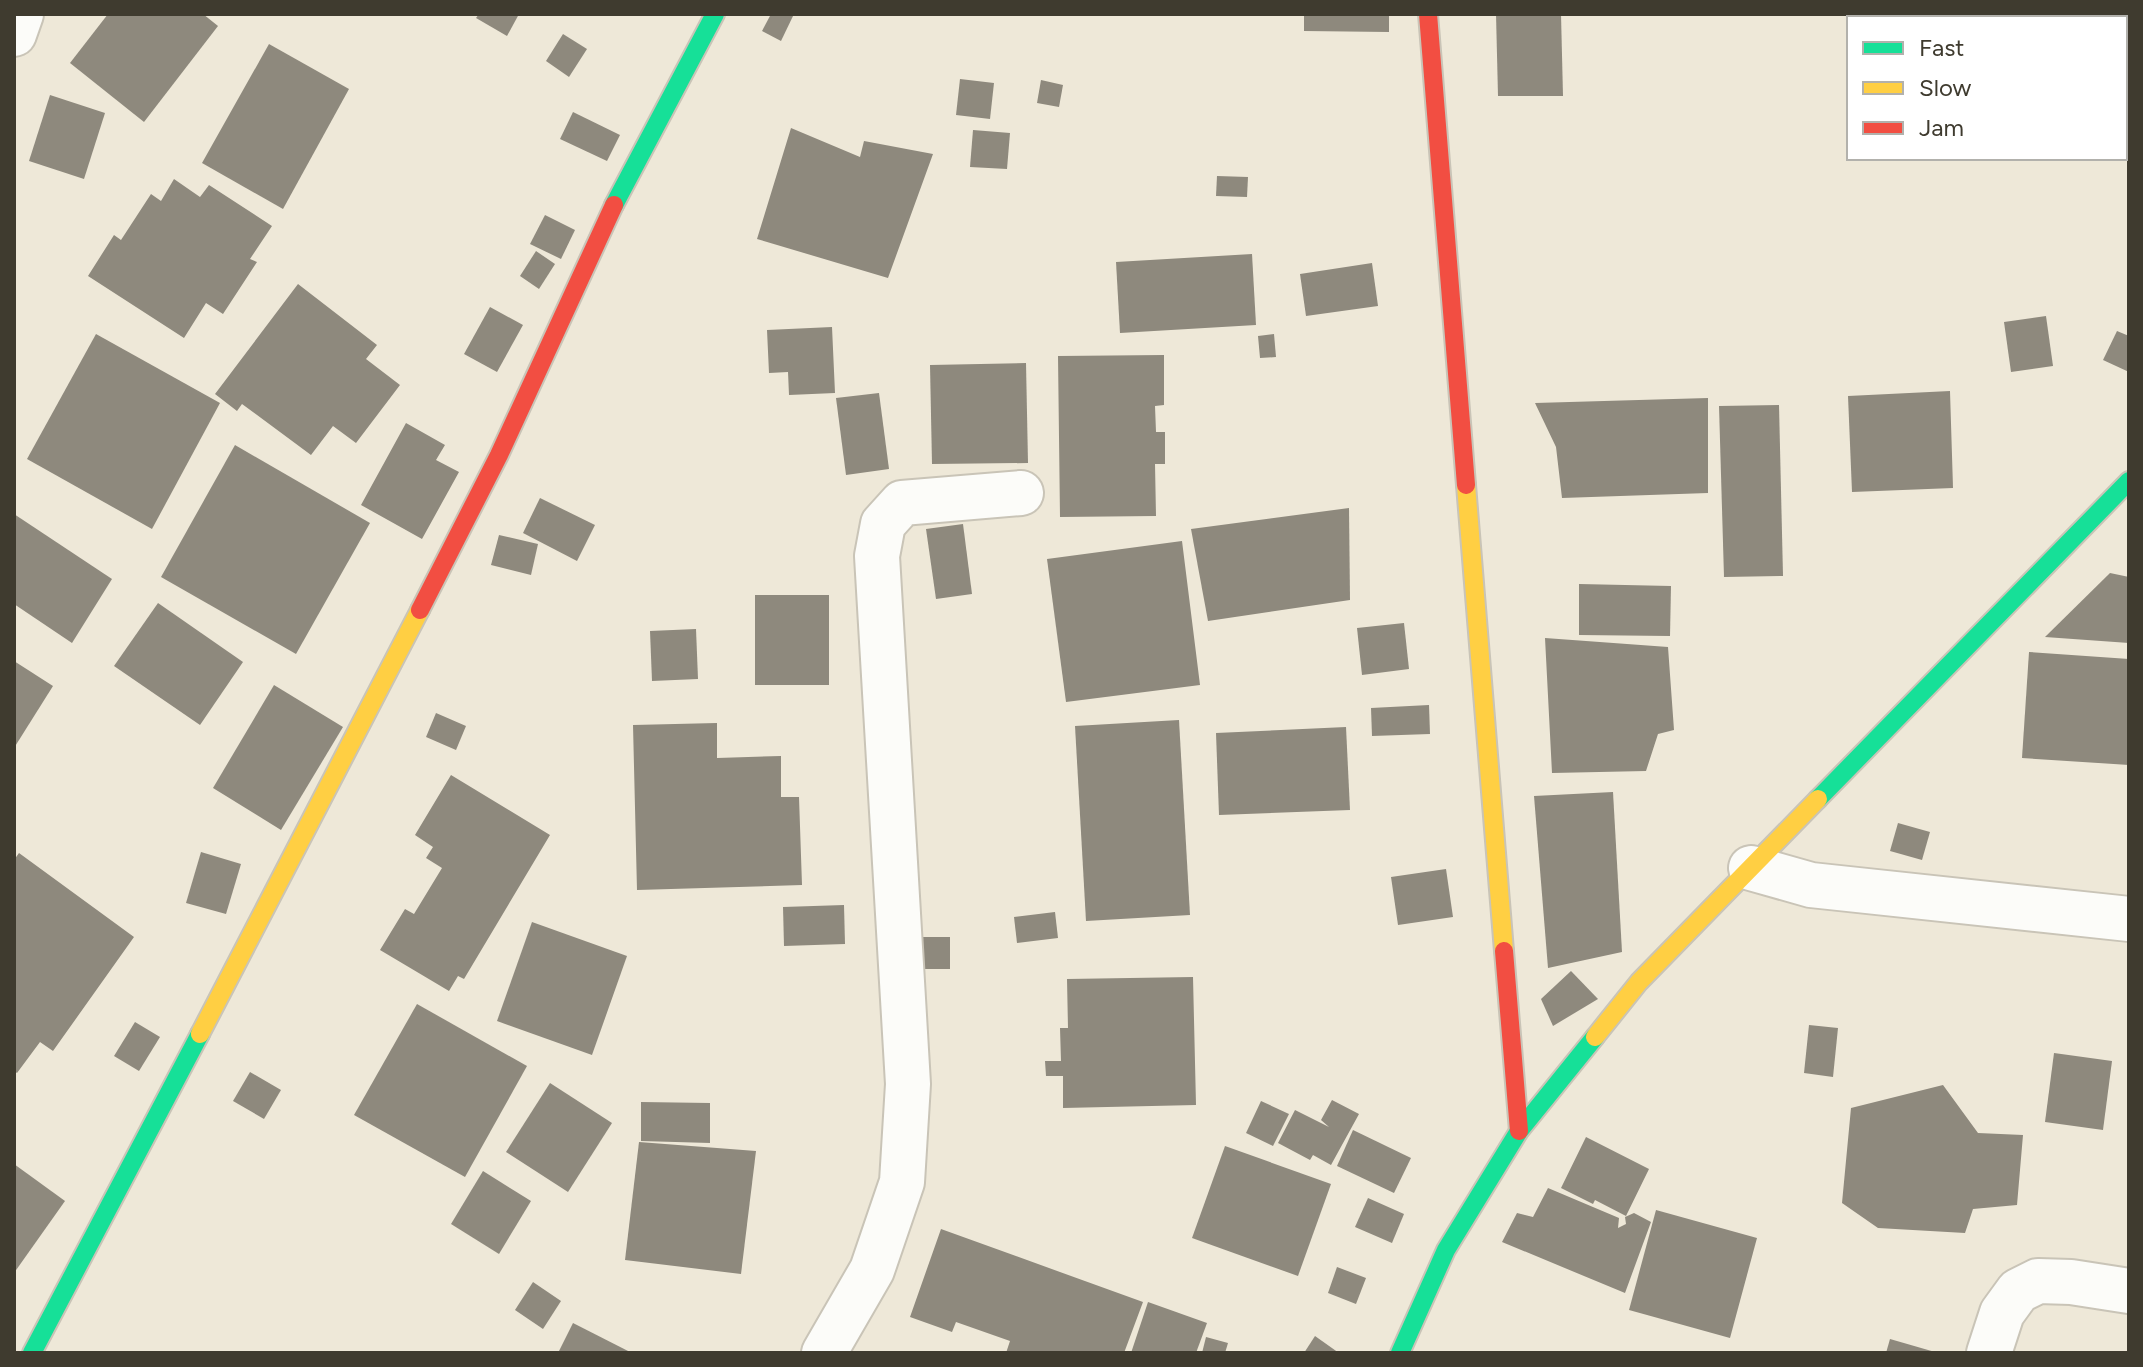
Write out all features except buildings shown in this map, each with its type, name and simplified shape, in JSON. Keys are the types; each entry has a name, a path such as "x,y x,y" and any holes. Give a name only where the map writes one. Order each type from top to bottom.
{"street":[{"path":"14,34 21,14"},
{"path":"32,1353 363,723 499,455 606,219 715,14"},
{"path":"1428,14 1519,1131"},
{"path":"1400,1353 1446,1250 1519,1131 1639,982 1886,726 2129,481"},
{"path":"824,1353 872,1270 902,1182 908,1084 877,556 883,524 902,503 1021,493"},
{"path":"1751,868 1811,885 2129,919"},
{"path":"1989,1353 2002,1313 2018,1291 2038,1281 2071,1282 2129,1291"}],"traffic: fast":[{"path":"614,205 715,14"},
{"path":"1818,799 2129,481"},
{"path":"32,1353 200,1034"},
{"path":"1400,1353 1446,1250 1519,1131 1595,1037"}],"traffic: slow":[{"path":"1466,485 1504,951"},
{"path":"200,1034 420,610"},
{"path":"1595,1037 1639,982 1818,799"}],"traffic: jam":[{"path":"1428,14 1466,485"},
{"path":"420,610 499,455 614,205"},
{"path":"1504,951 1519,1131"}]}
